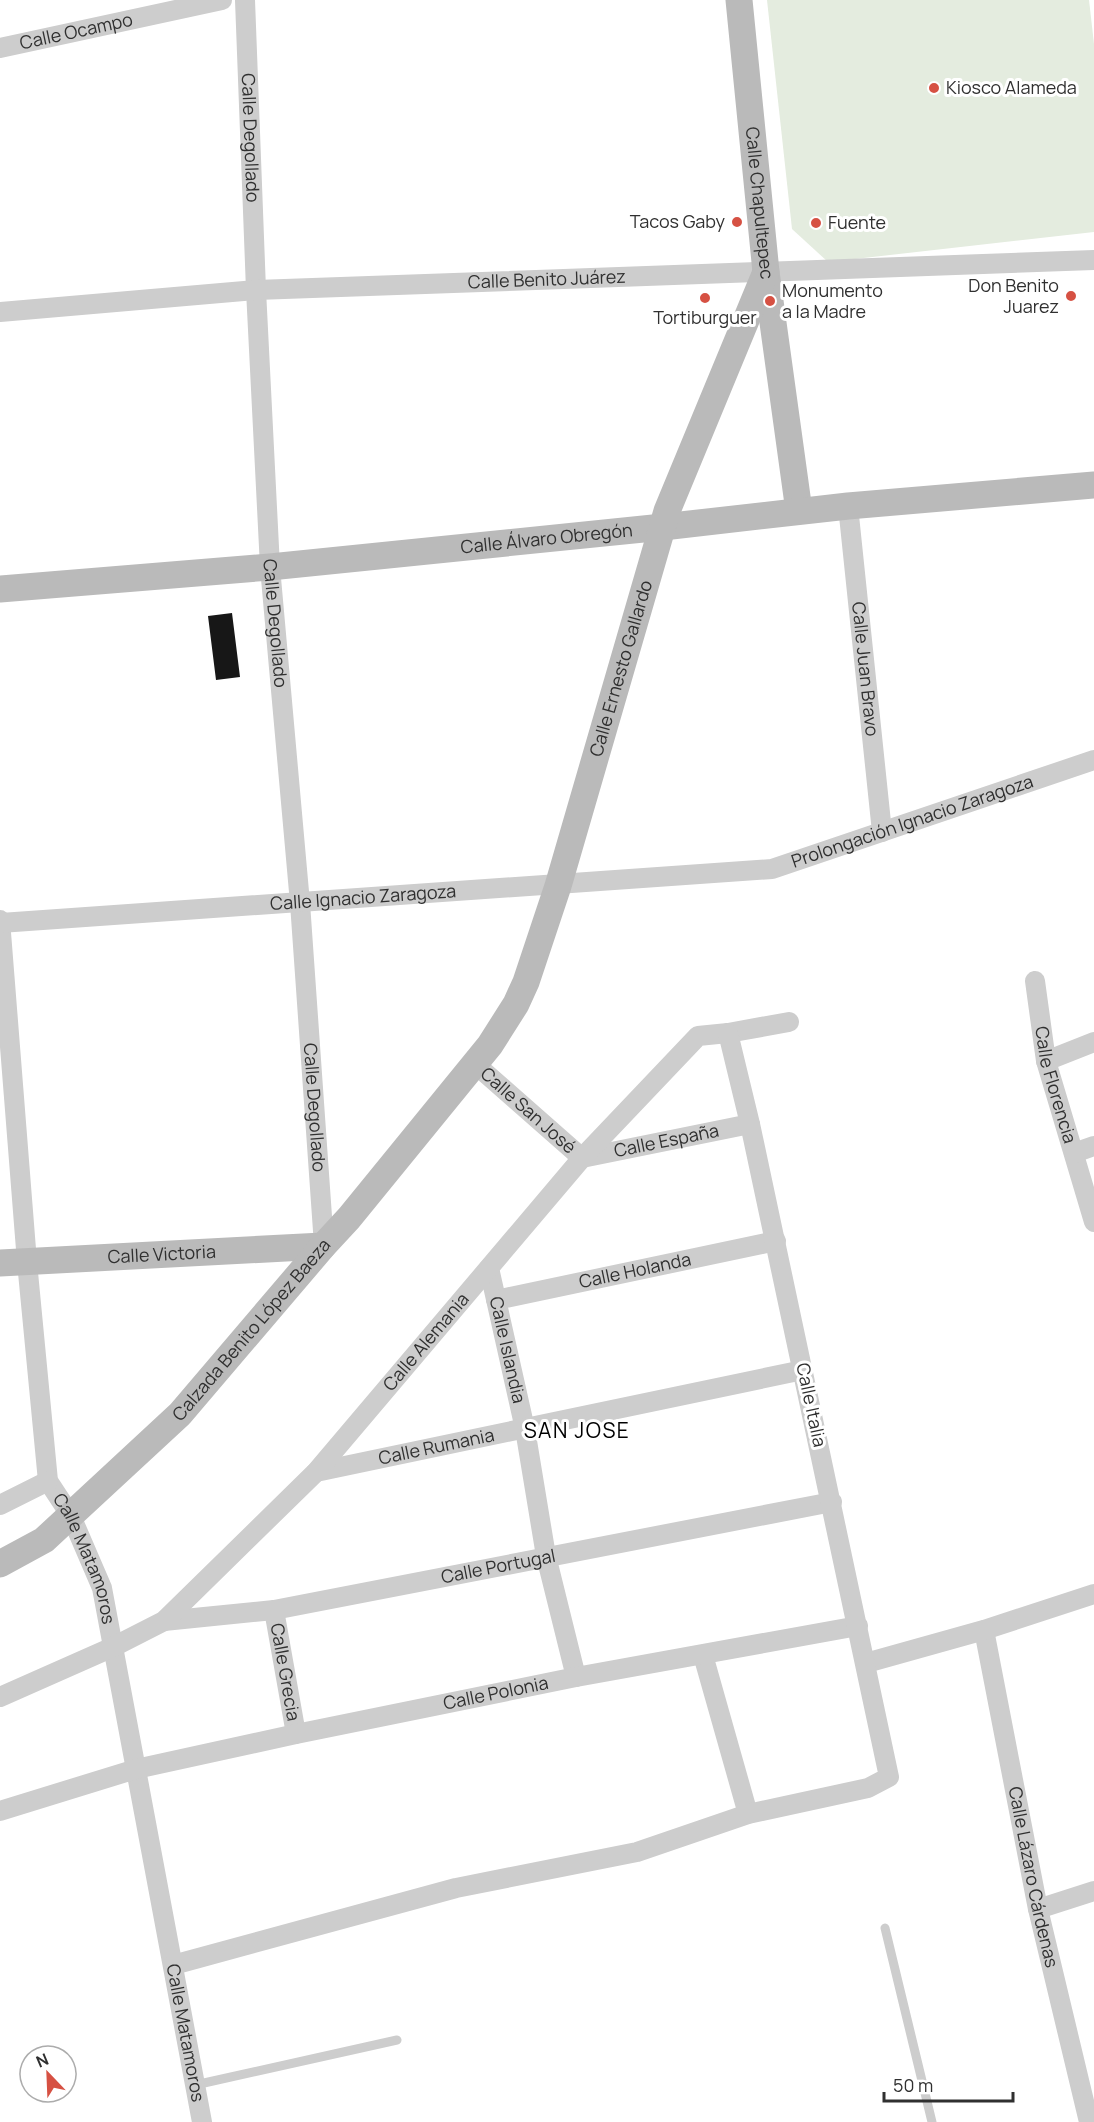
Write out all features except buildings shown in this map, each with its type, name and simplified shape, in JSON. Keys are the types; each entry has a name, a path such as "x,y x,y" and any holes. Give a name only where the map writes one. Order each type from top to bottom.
{"street":[{"name":"Calle Ocampo","path":"0,48 222,0"},
{"name":"Calle Degollado","path":"245,0 270,567 300,903 323,1245"},
{"name":"Calle Chapultepec","path":"739,0 766,272 799,511"},
{"name":"Calle Benito Juárez","path":"0,312 256,290 1094,260"},
{"name":"Calle Ernesto Gallardo","path":"474,1063 490,1045 516,1004 525,982 558,886 667,511 766,272"},
{"name":"Calle Álvaro Obregón","path":"0,589 270,567 848,506 1094,485"},
{"name":"Calle Juan Bravo","path":"848,506 882,832"},
{"name":"Prolongación Ignacio Zaragoza","path":"728,873 772,869 1094,760"},
{"name":"Calle Ignacio Zaragoza","path":"0,922 728,873"},
{"name":"Calle Matamoros","path":"0,922 27,1262 48,1481 71,1516 102,1588 202,2122"},
{"name":"Calle Florencia","path":"1035,981 1046,1061 1094,1222"},
{"name":"Calle Alemania","path":"0,1697 164,1622 316,1472 582,1158 698,1036 789,1022"},
{"name":"Calle Italia","path":"728,1033 776,1241 889,1777 868,1788 748,1814"},
{"path":"1046,1061 1094,1042"},
{"name":"Calle San José","path":"474,1063 582,1158"},
{"name":"Calzada Benito López Baeza","path":"0,1563 44,1540 180,1414 323,1245 349,1218 474,1063"},
{"name":"Calle España","path":"582,1158 750,1124"},
{"path":"1074,1153 1094,1146"},
{"name":"Calle Holanda","path":"496,1300 776,1241"},
{"name":"Calle Victoria","path":"0,1263 323,1245"},
{"name":"Calle Islandia","path":"489,1268 525,1429 546,1556 576,1677"},
{"name":"Calle Rumania","path":"316,1472 803,1370"},
{"path":"0,1505 48,1481"},
{"name":"Calle Portugal","path":"164,1622 274,1610 832,1502"},
{"path":"866,1663 984,1630 1094,1594"},
{"name":"Calle Grecia","path":"274,1610 296,1734"},
{"name":"Calle Polonia","path":"0,1811 136,1769 296,1734 576,1677 858,1626"},
{"name":"Calle Lázaro Cárdenas","path":"984,1630 1038,1909 1089,2122"},
{"path":"173,1965 456,1888 637,1852 748,1814 703,1655"},
{"path":"1038,1909 1094,1891"}],"lane":[{"path":"885,1928 932,2122"},
{"path":"195,2085 397,2040"}],"shaded area":[{"path":"767,0 1089,0 1094,44 1094,232 828,262 792,229"}],"place":[{"name":"Kiosco Alameda","path":"934,88"},
{"name":"Tacos Gaby","path":"737,222"},
{"name":"Fuente","path":"816,223"},
{"name":"Don Benito Juarez","path":"1071,296"},
{"name":"Tortiburguer","path":"705,298"},
{"name":"Monumento a la Madre","path":"770,301"}],"district":[{"name":"SAN JOSE","path":"577,1431"}]}
